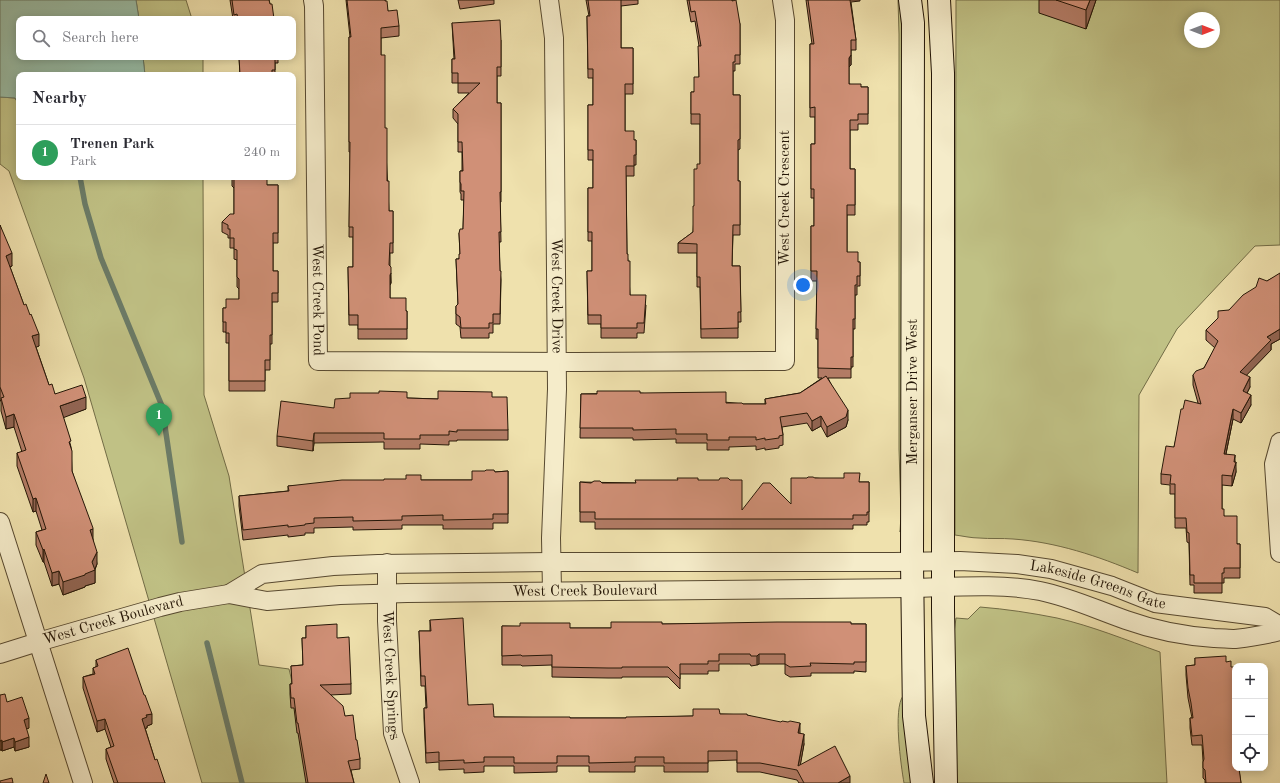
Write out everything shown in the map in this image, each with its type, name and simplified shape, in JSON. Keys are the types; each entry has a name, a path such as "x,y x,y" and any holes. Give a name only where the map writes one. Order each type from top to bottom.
{"street":[{"name":"West Creek Pond","path":"313,0 318,361 557,362"},
{"name":"West Creek Drive","path":"549,0 554,38 557,362 551,562 552,591"},
{"name":"West Creek Crescent","path":"557,362 784,361 785,20 782,0"},
{"name":"Merganser Drive West","path":"910,0 913,23 912,562 914,716 922,783"},
{"name":"Merganser Drive West","path":"939,0 943,73 943,587 946,783"},
{"path":"1280,442 1274,464 1280,553"},
{"path":"0,522 83,783"},
{"name":"Lakeside Greens Gate","path":"912,562 960,561 1017,564 1051,569 1112,586 1155,603 1265,617 1280,626"},
{"name":"West Creek Boulevard","path":"229,594 262,574 333,566 387,563 912,562"},
{"name":"West Creek Springs","path":"387,563 393,733 410,783"},
{"name":"Lakeside Greens Gate","path":"943,587 1006,587 1038,590 1064,596 1127,620 1157,629 1196,636 1234,639 1262,636 1280,630"},
{"name":"West Creek Boulevard","path":"0,654 180,602 229,594 267,601 340,595 387,594 943,587"}],"green space":[{"path":"136,0 186,0 191,16 139,16"},
{"path":"898,0 900,0 903,51 902,524 900,532 901,515 899,449"},
{"path":"956,0 1280,0 1280,245 1255,246 1177,329 1139,395 1138,573 1077,551 1045,543 1013,539 976,538 955,535"},
{"path":"143,60 203,60 203,72 145,72"},
{"path":"0,97 15,98 16,100 16,180 203,180 204,395 229,476 259,665 289,669 316,783 202,783 84,378 9,171 0,164"},
{"path":"980,607 1029,613 1070,621 1160,652 1167,783 955,783 954,633 956,618 968,619"},
{"path":"903,696 913,783 904,783 901,764 898,725 900,703"}],"shaded area":[{"path":"0,0 136,0 139,16 16,16 16,60 143,60 145,72 16,72 16,100 15,98 0,97"}],"building":[{"path":"232,0 269,0 270,4 272,4 274,16 237,16 237,14 234,15"},
{"path":"347,0 385,0 387,1 388,11 397,10 399,26 381,28 381,55 385,55 385,128 387,128 387,181 389,181 389,211 393,211 393,243 390,243 389,265 391,267 390,298 406,298 407,329 358,329 358,315 349,315 348,267 353,267 353,227 349,227 349,37 351,37"},
{"path":"588,0 621,0 621,48 633,48 633,84 625,84 625,131 634,131 634,140 636,140 634,166 626,166 627,254 628,261 630,261 630,295 646,295 644,323 637,323 637,328 601,328 601,315 588,315 587,271 592,271 592,232 588,232 588,188 593,188 593,150 588,150 588,105 593,105 593,69 588,69 587,16 590,16"},
{"path":"689,0 736,0 740,24 740,55 735,55 735,62 733,62 733,95 740,95 738,181 740,181 740,225 733,225 732,266 740,266 741,312 738,312 738,328 701,329 700,277 697,277 697,244 678,243 693,232 694,169 697,169 697,164 700,164 700,114 691,114 691,92 694,92 694,77 699,77 698,46 701,46 695,11 691,12"},
{"path":"808,0 850,0 856,40 851,40 849,84 861,84 861,87 868,87 868,114 858,114 858,120 850,120 850,169 855,169 855,205 847,205 847,252 858,252 858,262 860,262 860,276 857,276 857,285 855,285 855,319 853,319 853,357 851,357 851,369 818,368 818,329 816,329 817,271 811,271 811,226 814,226 814,189 811,189 811,144 815,144 815,107 810,108 810,44 814,44"},
{"path":"1056,0 1090,0 1086,10"},
{"path":"500,20 501,67 497,67 497,103 501,103 501,232 499,232 501,271 500,314 493,314 493,323 489,323 489,328 461,328 460,317 456,314 456,306 458,304 456,259 459,259 460,254 459,233 460,229 463,229 464,191 461,191 460,182 460,171 463,171 462,142 458,142 458,114 453,109 480,83 458,83 458,73 452,73 452,59 455,59 452,23"},
{"path":"239,60 275,60 275,70 272,70 272,72 240,72"},
{"path":"234,180 267,180 267,185 278,185 278,233 273,233 273,271 278,271 278,293 272,293 272,335 270,335 270,360 265,360 265,381 229,381 229,333 226,333 226,322 223,322 223,308 226,308 226,299 239,299 239,279 237,277 237,250 234,249 234,238 230,238 230,229 228,229 228,225 222,222 230,214 234,214"},
{"path":"0,225 12,253 6,256 24,305 26,304 39,334 32,336 49,385 52,384 55,394 82,385 86,397 60,406 71,441 69,442 72,451 72,471 93,528 90,530 97,552 92,562 95,570 63,582 59,571 52,573 44,549 43,550 36,532 46,529 36,498 33,499 17,453 26,450 14,414 6,417 1,398 4,397 0,387"},
{"path":"1280,273 1280,329 1267,337 1271,340 1240,372 1250,377 1243,391 1251,395 1241,413 1233,409 1224,454 1235,455 1234,462 1236,462 1232,476 1222,475 1222,509 1224,509 1224,516 1237,516 1237,544 1240,544 1240,568 1224,568 1224,573 1222,573 1222,583 1194,583 1194,575 1190,575 1189,533 1187,532 1186,518 1175,518 1175,484 1170,484 1171,475 1161,474 1166,446 1174,447 1181,409 1183,409 1185,400 1201,404 1193,375 1196,371 1204,368 1218,341 1206,330 1218,318 1218,311 1229,310 1243,295 1256,287 1259,278 1267,281"},
{"path":"826,376 848,410 846,417 827,427 821,416 812,421 807,413 780,417 783,435 779,436 779,438 765,440 765,438 756,440 756,437 729,437 729,440 707,440 707,434 676,434 676,429 633,430 633,428 580,428 581,394 597,394 597,391 640,391 640,393 726,392 726,403 766,404 765,399 800,393"},
{"path":"379,391 407,392 407,398 438,399 438,391 492,392 492,397 507,397 508,430 457,430 457,432 449,431 449,435 420,435 420,439 384,439 384,433 314,433 313,441 277,436 281,401 334,408 335,399 350,398 350,393 379,393"},
{"path":"494,470 495,472 508,471 508,514 493,514 493,519 443,520 443,515 402,516 402,520 353,521 353,517 314,518 314,523 305,525 288,527 288,525 243,530 239,496 289,491 288,486 342,480 406,479 406,475 421,475 421,480 472,480 472,471"},
{"path":"844,473 860,473 859,482 869,482 869,512 867,512 867,515 853,515 853,519 595,519 595,512 580,512 580,482 591,483 594,481 600,481 602,483 636,483 635,480 678,480 677,478 719,480 720,478 728,478 730,480 742,480 742,510 763,483 770,483 791,504 791,478 844,478"},
{"path":"463,618 468,705 493,704 494,717 626,718 693,716 693,709 719,709 720,714 747,714 781,722 790,721 800,723 798,733 804,734 798,766 835,746 850,776 838,783 804,783 797,770 760,763 737,763 737,751 708,751 708,763 664,763 664,757 635,757 635,762 589,763 589,756 557,756 557,763 514,763 514,757 484,757 484,762 464,763 464,760 439,761 439,752 426,753 424,708 427,708 425,676 421,676 419,631 431,631 430,620"},
{"path":"611,622 662,622 662,624 851,622 851,624 866,624 866,662 854,662 854,664 810,663 811,666 790,667 785,664 785,654 759,654 757,656 751,656 750,654 719,654 719,661 708,661 708,664 680,664 680,679 668,667 552,667 552,655 502,656 502,626 520,626 520,623 570,623 570,628 611,628"},
{"path":"337,624 337,638 349,637 351,684 320,685 343,706 345,716 353,715 360,759 348,761 354,783 308,783 294,698 291,698 291,666 303,665 302,638 306,638 306,626"},
{"path":"128,648 152,714 146,715 147,717 142,719 155,760 157,759 165,783 118,783 106,749 114,746 105,719 97,721 83,677 95,674 93,668 98,666 96,660"},
{"path":"1226,656 1226,662 1231,661 1232,771 1239,771 1241,783 1206,783 1205,770 1203,768 1204,759 1202,735 1192,736 1190,718 1193,718 1186,666 1195,665 1195,658"},
{"path":"5,694 7,702 22,697 29,718 24,720 29,737 15,742 14,738 2,742 2,740 0,741 0,695"},
{"path":"46,774 49,783 43,783"},
{"path":"12,778 13,783 0,783 0,781"}],"waterway":[{"path":"81,180 85,204 101,258 162,406 182,542"},
{"path":"207,643 242,783"}],"place":[{"name":"Trenen Park","path":"159,436"}]}
